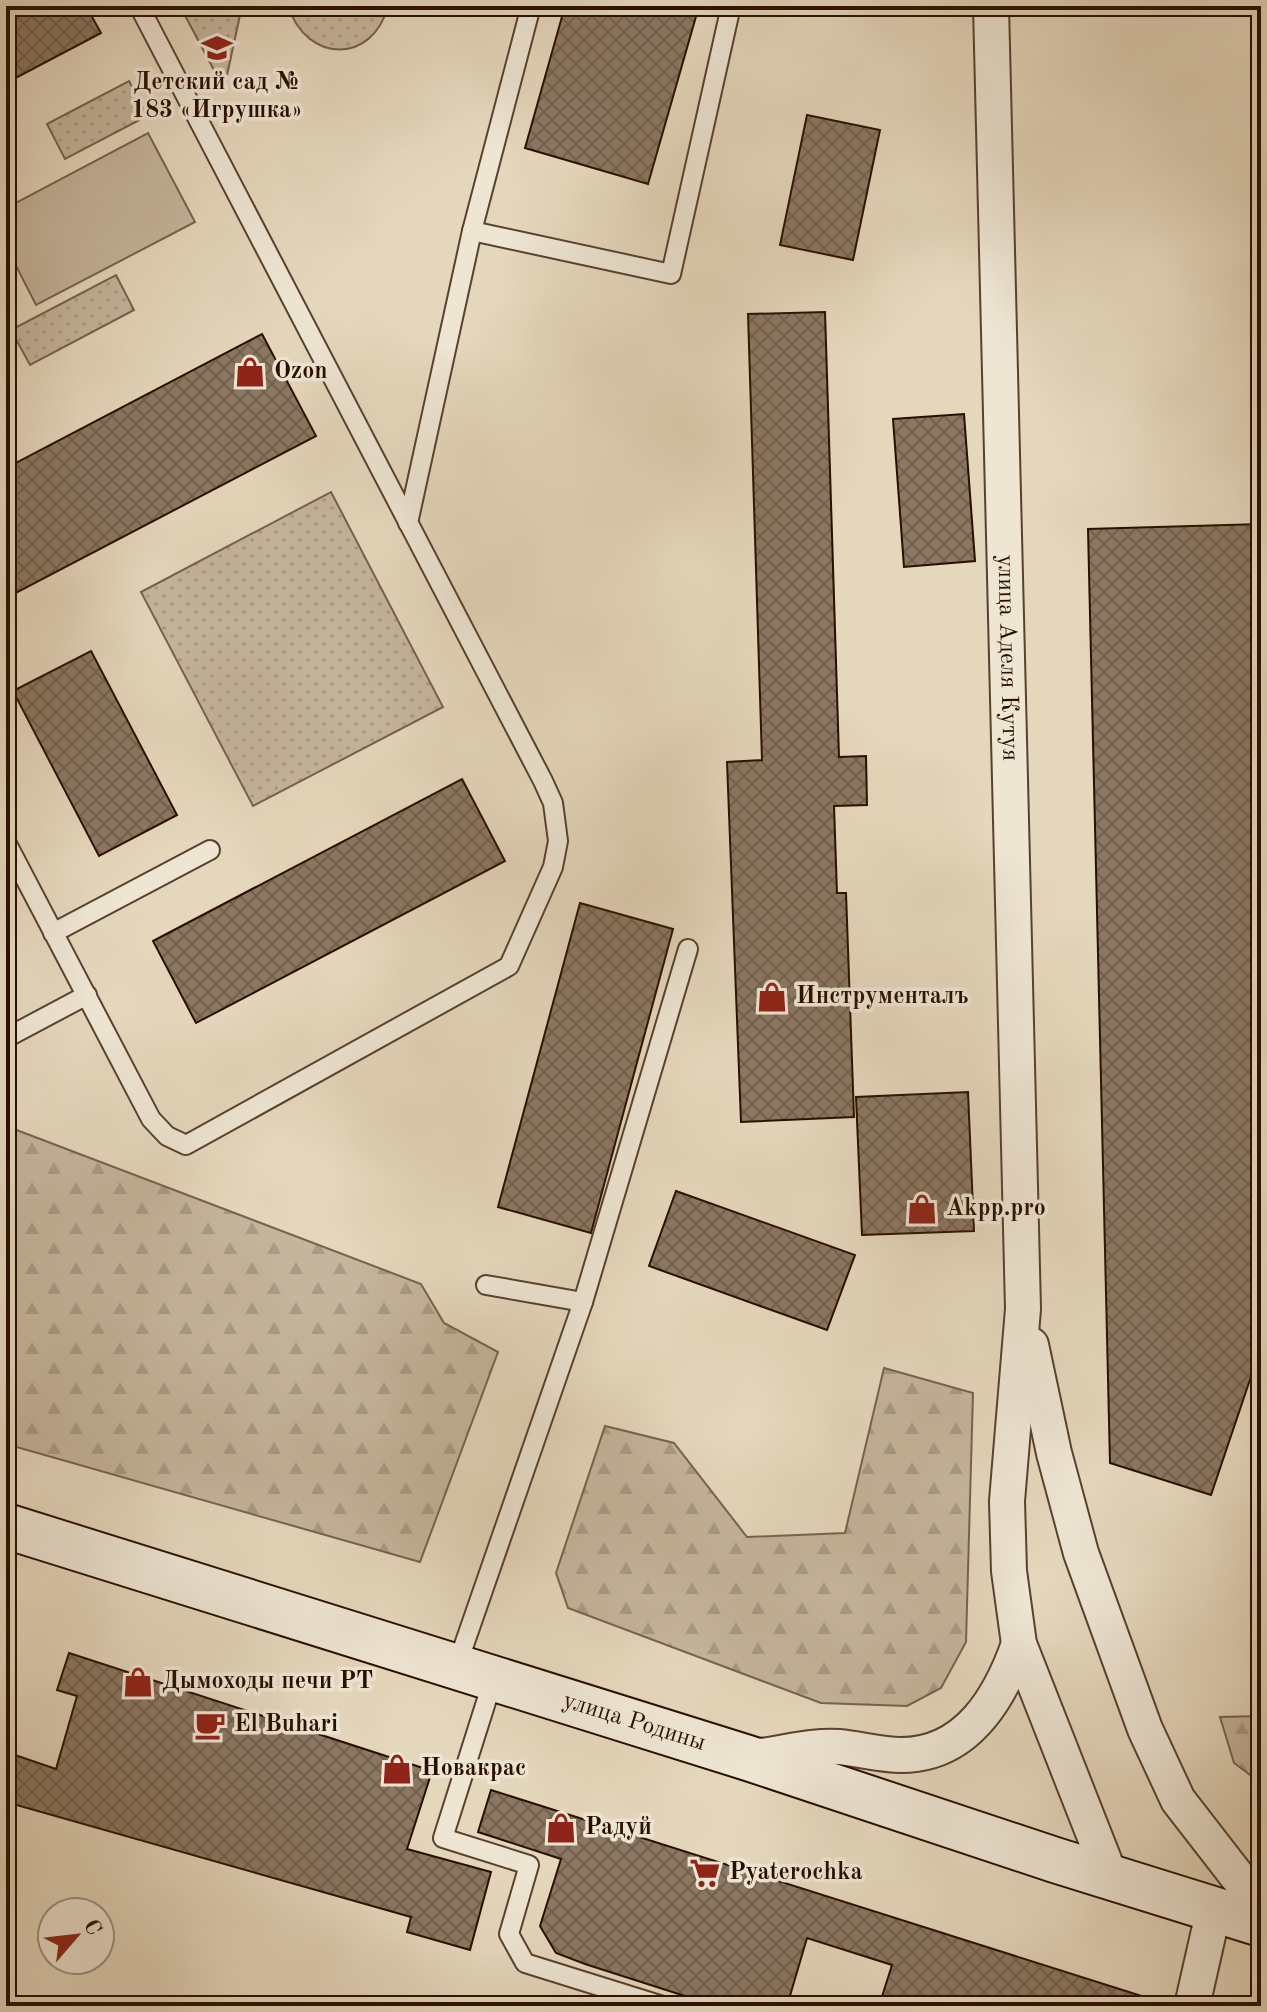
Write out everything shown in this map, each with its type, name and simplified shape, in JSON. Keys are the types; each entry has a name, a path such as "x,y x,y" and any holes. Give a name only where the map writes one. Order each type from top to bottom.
{"street":[{"name":"улица Аделя Кутуя","path":"991,6 1023,1309"},
{"path":"1023,1309 1007,1501 1009,1571 1019,1644 1111,1878"},
{"path":"1023,1309 1054,1453 1081,1553 1140,1715 1178,1800 1261,1907"},
{"name":"улица Родины","path":"6,1526 748,1758 1111,1878 1261,1924"},
{"path":"748,1758 836,1747 903,1755 940,1747 965,1733 985,1713 1008,1674 1019,1644"},
{"path":"1192,2006 1214,1909"}],"lane":[{"path":"6,842 151,1119 167,1136 186,1145 509,966 553,867 558,841 553,803 139,6"},
{"path":"408,523 472,231 531,6"},
{"path":"472,231 671,274 731,6"},
{"path":"53,933 210,850"},
{"path":"663,2006 525,1963 509,1934 529,1865 443,1838 475,1674 688,949"},
{"path":"6,1038 87,995"},
{"path":"486,1285 583,1302"}],"green space":[{"name":"Детский сад № 183 «Игрушка»","path":"180,6 242,6 224,89"},
{"path":"288,6 388,6 380,25 369,39 355,47 340,50 324,47 310,39 297,25"},
{"path":"129,81 147,116 65,159 47,124"},
{"path":"148,133 195,222 36,305 6,246 6,208"},
{"path":"116,275 134,310 30,365 11,330"},
{"path":"331,492 443,707 253,806 141,592"},
{"path":"6,1126 421,1284 444,1323 498,1352 420,1562 6,1444"},
{"path":"884,1368 973,1393 966,1642 941,1688 907,1706 821,1703 568,1608 556,1573 605,1426 674,1443 747,1537 845,1533"},
{"path":"1261,1716 1261,1783 1234,1763 1220,1717"}],"building":[{"path":"6,6 86,6 101,33 6,83"},
{"path":"565,6 699,6 648,184 525,148"},
{"path":"807,115 880,130 853,260 780,245"},
{"path":"825,312 839,757 866,756 867,805 834,806 837,893 846,893 854,1117 741,1122 727,762 762,760 748,314"},
{"path":"262,334 316,436 6,598 6,468"},
{"path":"964,414 975,561 904,567 893,419"},
{"path":"1261,524 1261,1347 1211,1495 1110,1463 1088,529"},
{"path":"91,651 177,815 99,856 13,691"},
{"path":"462,779 505,861 196,1023 153,941"},
{"path":"580,903 673,929 591,1233 498,1207"},
{"path":"968,1092 974,1231 862,1235 856,1097"},
{"path":"676,1191 855,1255 827,1330 649,1266"},
{"path":"69,1653 432,1771 407,1849 491,1872 470,1950 407,1932 411,1917 6,1802 6,1752 56,1769 77,1696 57,1690"},
{"path":"491,1790 1151,1999 1150,2006 879,2006 892,1965 807,1938 787,2006 716,2006 585,1964 556,1953 540,1926 561,1859 478,1832"}],"place":[{"name":"Детский сад № 183 «Игрушка»","path":"217,48"},
{"name":"Ozon","path":"250,372"},
{"name":"Инструменталъ","path":"772,997"},
{"name":"Akpp.pro","path":"922,1209"},
{"name":"Дымоходы печи РТ","path":"138,1682"},
{"name":"El Buhari","path":"210,1725"},
{"name":"Новакрас","path":"397,1769"},
{"name":"Радуй","path":"561,1828"},
{"name":"Pyaterochka","path":"705,1873"}]}
